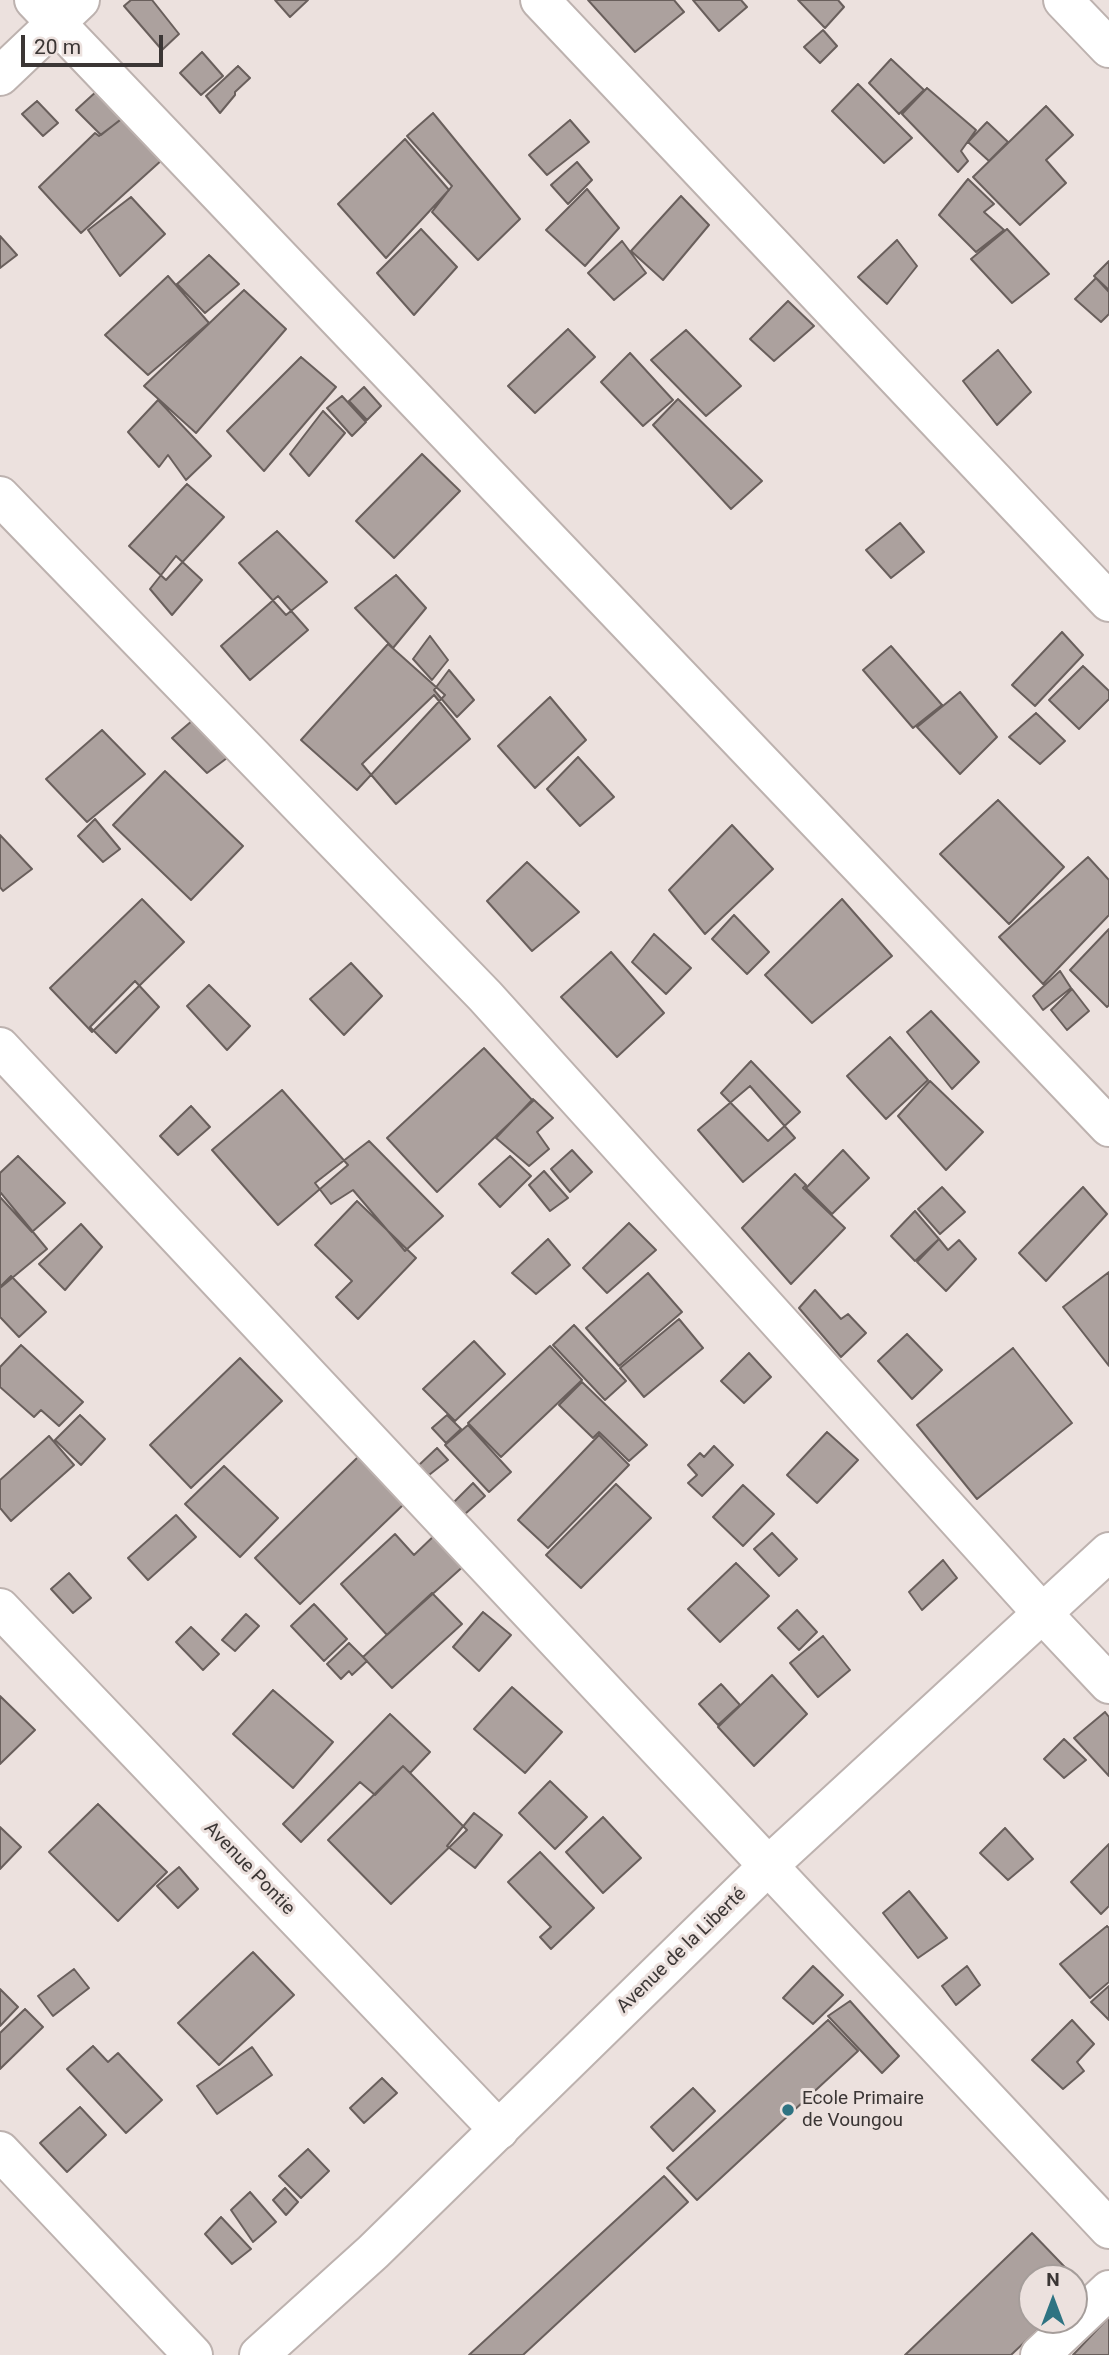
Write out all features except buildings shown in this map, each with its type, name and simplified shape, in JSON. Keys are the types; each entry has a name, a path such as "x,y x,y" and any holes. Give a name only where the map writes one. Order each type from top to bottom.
{"street":[{"path":"540,0 1109,601"},
{"path":"1063,0 1109,48"},
{"path":"0,76 56,8 1109,1127"},
{"path":"0,496 485,996 1109,1684"},
{"path":"0,1047 1109,2229"},
{"name":"Avenue de la Liberté","path":"259,2355 373,2252 769,1865 1109,1552"},
{"name":"Avenue Pontie","path":"0,1608 499,2130"},
{"path":"0,2151 193,2355"},
{"path":"1040,2355 1109,2290"}],"place":[{"name":"Ecole Primaire de Voungou","path":"788,2110"}]}
